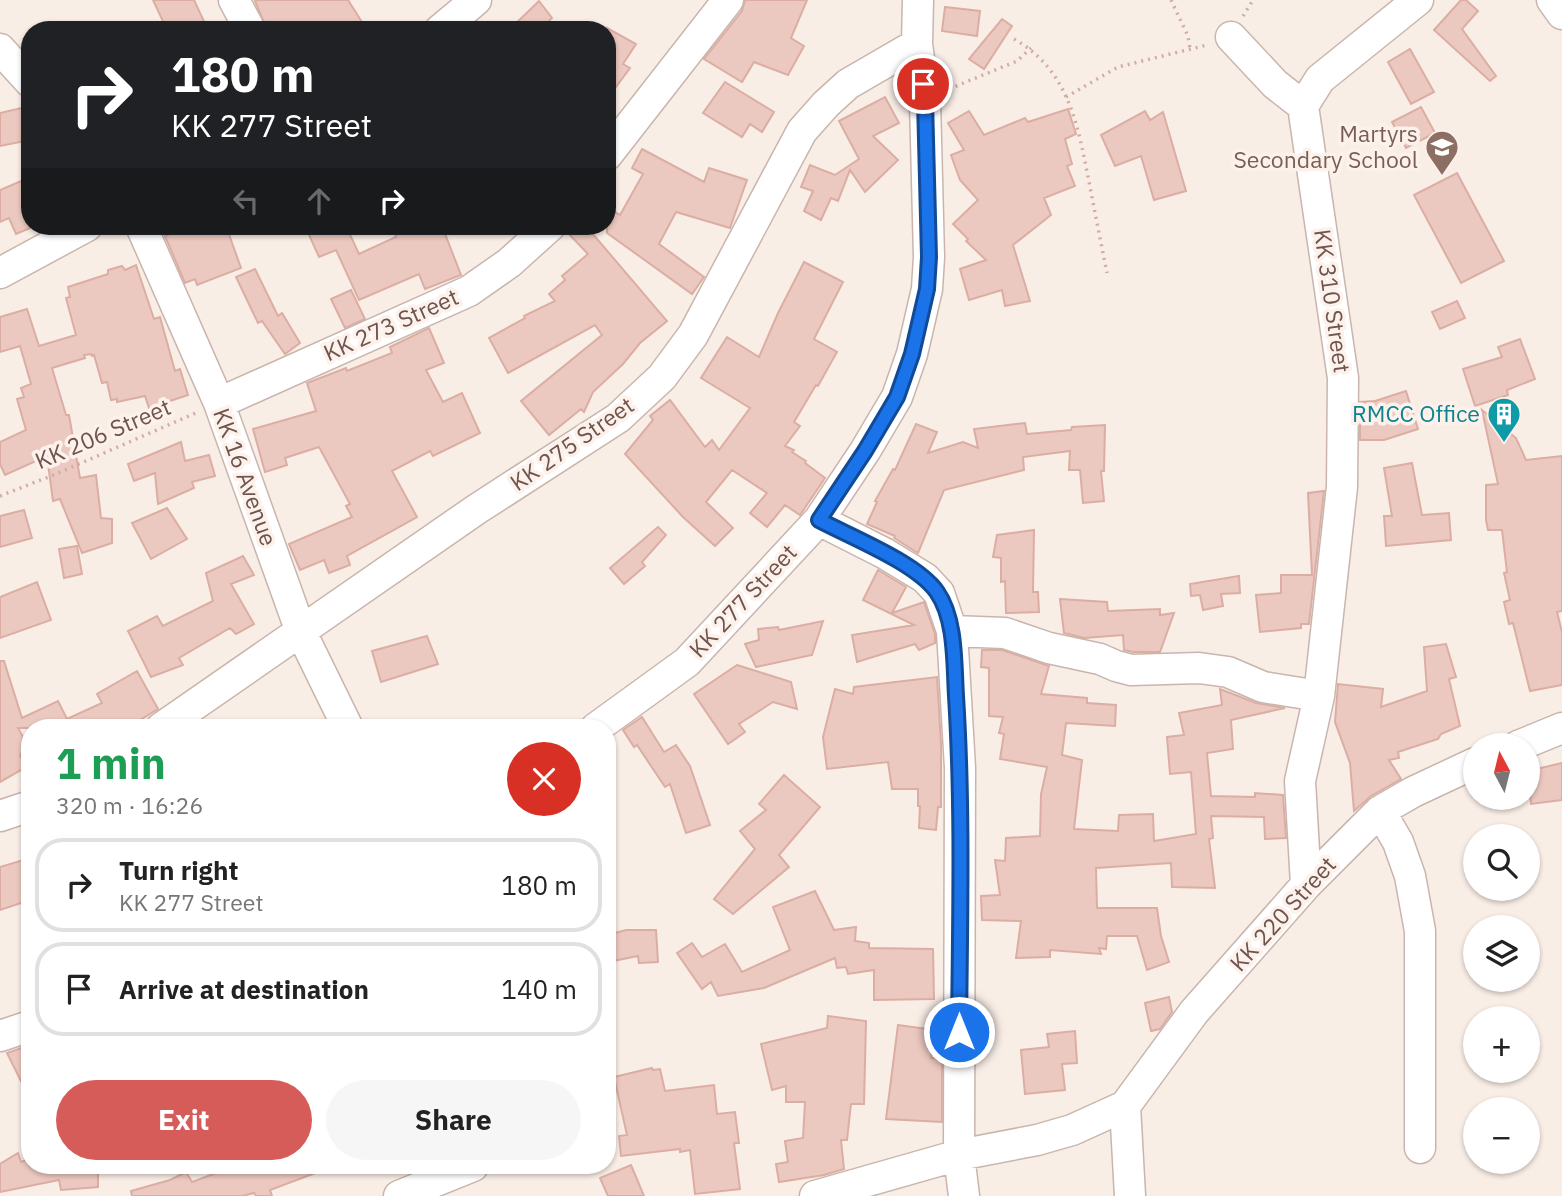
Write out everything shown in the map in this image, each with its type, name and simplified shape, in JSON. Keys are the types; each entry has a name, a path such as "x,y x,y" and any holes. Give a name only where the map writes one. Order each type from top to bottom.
{"street":[{"path":"234,0 245,21"},
{"path":"451,21 477,0"},
{"path":"616,143 728,0"},
{"name":"KK 277 Street","path":"608,719 687,662 819,520 897,397 912,354 927,289 929,257 925,101 917,44 918,0"},
{"path":"1231,37 1275,84 1303,106 1320,79 1418,0"},
{"path":"1552,0 1562,15"},
{"name":"KK 275 Street","path":"174,719 477,509 618,418 662,377 693,335 802,131 848,84 917,44"},
{"path":"0,49 21,72"},
{"name":"KK 310 Street","path":"1303,106 1343,378 1342,487 1319,696 1300,781 1306,885"},
{"path":"0,273 70,235"},
{"name":"KK 16 Avenue","path":"145,235 219,403 301,632 344,719"},
{"name":"KK 273 Street","path":"219,403 469,290 509,263 540,235"},
{"path":"819,520 884,553 925,578 939,593 952,631 960,768 959,1154 964,1196"},
{"path":"952,631 1005,633 1131,670 1199,667 1228,672 1263,687 1319,696"},
{"path":"1540,737 1562,728"},
{"name":"KK 220 Street","path":"1125,1106 1194,1012 1306,885 1380,811 1463,769"},
{"path":"0,816 21,809"},
{"path":"1380,811 1398,842 1410,876 1420,931 1420,1148"},
{"path":"0,1036 21,1029"},
{"path":"815,1196 959,1154 1037,1140 1072,1130 1125,1106 1130,1196"},
{"path":"399,1196 453,1174"}],"path":[{"path":"1171,0 1188,36 1190,49"},
{"path":"1066,97 1118,67 1222,42 1231,37 1253,0"},
{"path":"1014,39 1031,48 1059,82 1076,120 1107,273"},
{"path":"925,101 938,93 1017,61 1031,48"},
{"name":"KK 206 Street","path":"0,496 219,403"}],"building":[{"path":"153,0 194,0 204,21 163,21"},
{"path":"348,0 361,21 263,21 255,1"},
{"path":"745,0 807,0 791,38 804,46 788,75 754,62 742,82 704,59 742,11"},
{"path":"1461,0 1466,0 1478,11 1462,29 1496,76 1490,81 1434,30"},
{"path":"539,1 552,18 549,21 518,21"},
{"path":"945,7 980,11 977,36 942,31"},
{"path":"1002,19 1012,26 984,69 969,59"},
{"path":"616,33 636,44 623,64 630,68 616,87"},
{"path":"1410,49 1434,92 1411,104 1388,62"},
{"path":"725,82 774,112 762,132 750,124 742,137 703,113"},
{"path":"885,97 899,123 873,136 898,160 865,192 850,170 838,201 831,198 821,220 804,211 813,191 801,187 810,165 835,175 859,159 839,121"},
{"path":"1421,107 1435,133 1406,148 1392,122"},
{"path":"21,108 21,142 0,146 0,113"},
{"path":"1068,109 1076,134 1065,139 1072,164 1067,166 1075,186 1044,198 1051,215 1013,245 1030,301 1005,306 1002,290 969,300 960,269 986,260 953,224 978,200 960,180 951,155 964,150 948,123 969,111 984,135 1025,118 1028,122"},
{"path":"1145,111 1150,120 1163,112 1186,191 1154,200 1141,156 1115,166 1101,135"},
{"path":"642,149 704,182 709,168 747,180 730,228 676,212 659,244 704,277 692,294 610,235 616,235 616,213 620,215 643,174 632,168"},
{"path":"1457,173 1504,261 1461,283 1414,195"},
{"path":"21,181 21,232 16,234 9,218 0,222 0,190"},
{"path":"229,235 241,268 197,285 195,279 185,283 165,236"},
{"path":"309,235 350,235 359,254 396,237 395,235 445,235 461,275 425,289 419,274 359,300 336,250 319,257"},
{"path":"570,235 594,235 667,321 640,343 623,364 593,392 584,412 581,409 549,435 521,401 602,335 595,325 508,373 489,338 555,301 549,294 565,280 562,276 588,254"},
{"path":"804,262 843,282 814,339 837,352 794,422 800,426 785,446 794,450 792,452 825,478 800,515 785,505 767,527 750,513 767,493 732,470 706,502 733,528 715,546 683,517 625,454 653,420 650,416 670,400 705,447 712,440 719,450 750,408 701,378 727,337 759,357"},
{"path":"136,265 154,319 160,317 175,371 180,369 188,395 149,408 145,396 117,402 117,399 111,400 107,382 102,383 94,355 91,354 52,368 66,415 69,415 80,478 96,475 101,518 112,519 112,543 82,553 60,499 53,501 47,456 5,475 0,464 0,442 26,430 17,399 24,397 21,388 31,384 20,346 0,352 0,317 27,309 39,346 76,335 66,298 70,297 68,287 108,274 108,270 122,266 125,270"},
{"path":"255,269 278,316 282,313 300,343 285,354 262,321 258,323 236,277"},
{"path":"351,290 365,319 345,328 331,299"},
{"path":"1457,301 1465,318 1440,329 1432,312"},
{"path":"429,328 444,363 426,370 443,402 462,393 480,433 433,456 430,451 392,471 417,517 347,556 350,565 329,573 324,560 300,570 289,544 352,517 346,506 350,504 319,447 285,458 287,465 265,472 253,429 316,411 307,383 392,353 390,347"},
{"path":"1520,339 1535,379 1507,390 1508,395 1475,406 1463,369 1502,357 1498,347"},
{"path":"1406,391 1418,429 1384,440 1360,440 1360,402 1375,401"},
{"path":"1482,410 1516,438 1526,460 1562,456 1562,611 1557,612 1562,632 1562,685 1530,691 1513,623 1509,624 1504,602 1510,600 1504,573 1507,572 1502,530 1488,530 1486,520 1486,485 1498,484"},
{"path":"1025,423 1027,434 1105,425 1104,471 1101,471 1104,501 1083,503 1080,470 1069,470 1070,451 1023,457 1024,470 944,490 918,553 894,538 895,536 867,524 877,502 875,501 893,469 895,470 916,424 937,432 928,453 963,442 978,448 974,429"},
{"path":"181,442 185,461 209,455 215,476 192,482 194,488 158,504 155,473 134,481 128,464"},
{"path":"1412,463 1422,515 1449,513 1451,540 1386,546 1384,516 1392,516 1384,468"},
{"path":"1324,491 1309,624 1301,624 1301,628 1260,632 1256,595 1281,593 1281,575 1312,575 1308,493"},
{"path":"167,508 187,539 151,559 132,523"},
{"path":"24,510 32,538 0,547 0,516"},
{"path":"658,527 666,535 642,562 645,566 624,584 610,568"},
{"path":"1034,530 1033,592 1038,592 1039,612 1006,613 1005,581 1001,582 1001,558 993,557 997,535"},
{"path":"77,546 82,574 64,578 59,549"},
{"path":"243,556 254,575 231,584 254,624 236,634 230,628 179,658 183,665 151,677 128,631 157,616 163,626 213,601 206,573"},
{"path":"878,570 906,587 892,613 924,602 935,634 935,643 919,650 915,644 857,662 852,635 914,625 863,600"},
{"path":"1239,576 1240,593 1221,594 1223,606 1203,610 1200,595 1191,596 1190,584"},
{"path":"37,582 51,620 0,638 0,597"},
{"path":"1060,599 1107,602 1108,611 1160,609 1160,615 1174,613 1160,652 1133,652 1124,650 1123,635 1084,638 1064,633"},
{"path":"823,621 812,655 756,667 745,644 759,640 758,629 778,627 779,630"},
{"path":"427,636 438,664 381,682 372,651"},
{"path":"1446,644 1456,677 1449,679 1460,726 1441,734 1438,739 1398,752 1399,758 1389,760 1401,779 1371,796 1354,811 1350,763 1335,722 1338,684 1383,689 1381,707 1427,691 1424,647"},
{"path":"982,650 1002,650 1049,666 1041,694 1087,698 1087,703 1116,705 1115,726 1066,723 1062,755 1082,760 1074,829 1118,831 1119,815 1153,814 1154,841 1196,834 1191,772 1170,774 1167,737 1184,735 1179,713 1222,705 1220,689 1256,703 1285,708 1231,720 1233,749 1207,753 1211,796 1255,797 1255,793 1283,795 1286,838 1265,839 1264,817 1211,816 1213,838 1209,839 1215,888 1172,887 1171,863 1096,868 1097,908 1157,908 1161,936 1169,962 1147,970 1137,936 1107,936 1106,949 1099,948 1101,954 1050,950 1050,957 1016,958 1021,921 982,920 981,896 1000,895 995,860 1005,861 1006,838 1040,836 1041,794 1047,767 1000,759 1004,734 999,733 1003,717 989,716 989,668 981,667"},
{"path":"0,661 4,661 22,718 58,701 67,719 21,719 21,728 18,728 21,733 21,770 0,782"},
{"path":"737,665 791,682 797,709 773,702 739,724 745,732 728,744 694,694"},
{"path":"137,671 158,709 142,719 67,719 102,703 97,694"},
{"path":"937,677 941,807 938,807 936,830 919,828 918,789 892,789 888,762 827,769 823,737 835,689 853,694 854,687"},
{"path":"642,717 664,752 676,745 690,766 710,825 686,833 670,784 665,787 637,745 634,747 623,730"},
{"path":"1562,763 1562,800 1540,803 1540,768"},
{"path":"784,775 820,807 779,855 789,867 733,914 714,899 755,849 740,831 766,810 759,804"},
{"path":"21,861 21,903 0,910 0,867"},
{"path":"815,891 834,930 856,927 855,941 869,943 869,948 933,949 934,999 874,1000 874,970 848,974 846,967 837,968 835,958 764,988 718,996 711,982 702,989 677,953 692,943 702,957 725,944 742,972 790,950 773,907"},
{"path":"656,930 658,962 639,963 638,956 616,960 616,933"},
{"path":"1169,997 1172,1012 1160,1029 1151,1031 1145,1003"},
{"path":"828,1016 866,1021 864,1104 851,1104 847,1140 841,1140 844,1169 779,1182 776,1164 788,1162 785,1141 803,1138 805,1102 786,1102 786,1086 772,1090 761,1044 827,1028"},
{"path":"898,1025 935,1030 931,1058 942,1058 942,1122 886,1119"},
{"path":"1075,1031 1077,1063 1062,1064 1065,1090 1025,1094 1021,1050 1049,1047 1047,1034"},
{"path":"21,1048 21,1081 7,1053"},
{"path":"652,1068 660,1069 665,1091 714,1085 717,1114 735,1112 739,1143 734,1143 740,1189 695,1194 690,1150 621,1156 619,1136 627,1135 616,1077"},
{"path":"18,1153 21,1174 98,1174 98,1187 61,1190 59,1180 0,1192 0,1164"},
{"path":"631,1165 644,1196 608,1196 600,1178 616,1174 616,1171"},
{"path":"182,1174 187,1174 192,1182 214,1174 312,1174 270,1190 272,1196 256,1196 254,1193 242,1196 132,1196 131,1191"}],"place":[{"name":"Martyrs Secondary School","path":"1442,177"},
{"name":"RMCC Office","path":"1504,444"}],"route":[{"path":"923,84 929,257 927,289 912,354 897,397 819,520 884,553 925,578 939,593 952,631 960,768 959,1032"}]}
